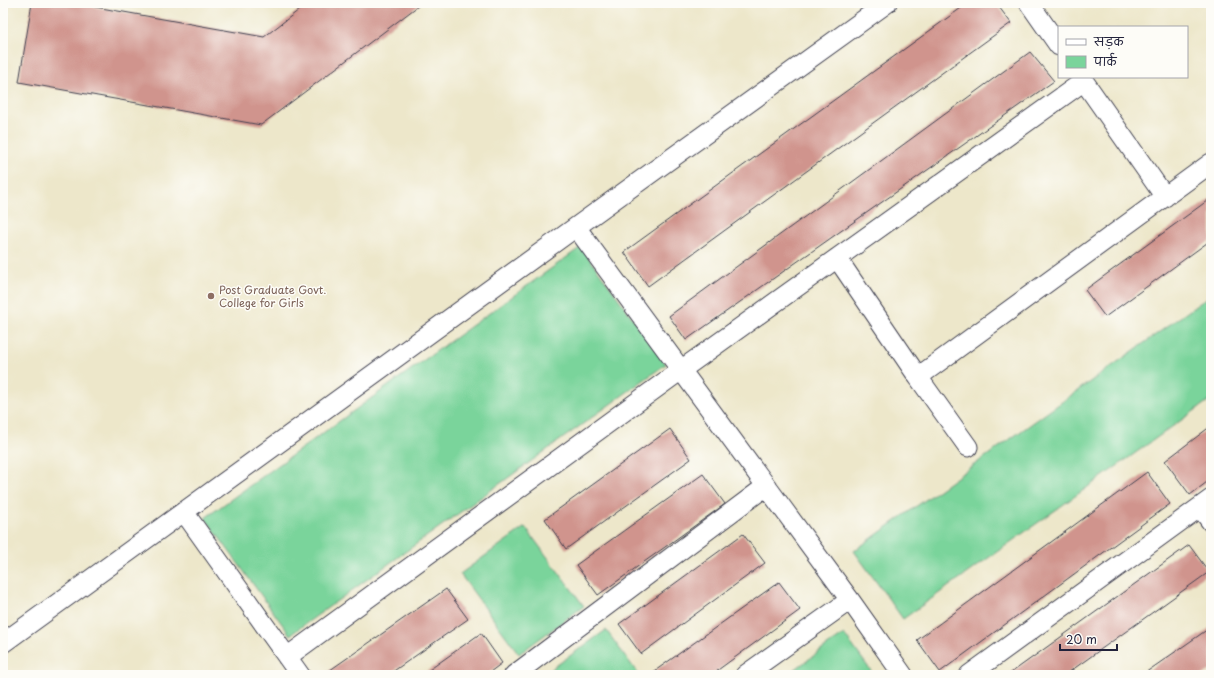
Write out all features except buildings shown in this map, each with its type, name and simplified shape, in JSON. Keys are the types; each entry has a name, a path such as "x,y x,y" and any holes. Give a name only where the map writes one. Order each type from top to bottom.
{"street":[{"path":"3,644 576,227 887,3"},
{"path":"1029,3 1058,45"},
{"path":"287,657 1082,79 1165,197"},
{"path":"918,377 1211,163"},
{"path":"576,227 850,600 903,675"},
{"path":"837,258 918,377 968,447"},
{"path":"514,675 766,486"},
{"path":"969,675 1206,503 1211,522"},
{"path":"184,512 300,675"},
{"path":"745,675 850,600"}],"green space":[{"path":"581,247 666,364 290,635 205,518"},
{"path":"1211,295 1211,399 903,619 854,551"},
{"path":"525,527 584,606 519,654 460,574"},
{"path":"606,630 639,675 543,675"},
{"path":"844,634 874,675 787,675"}],"place":[{"name":"Post Graduate Govt. College for Girls","path":"211,296"}]}
